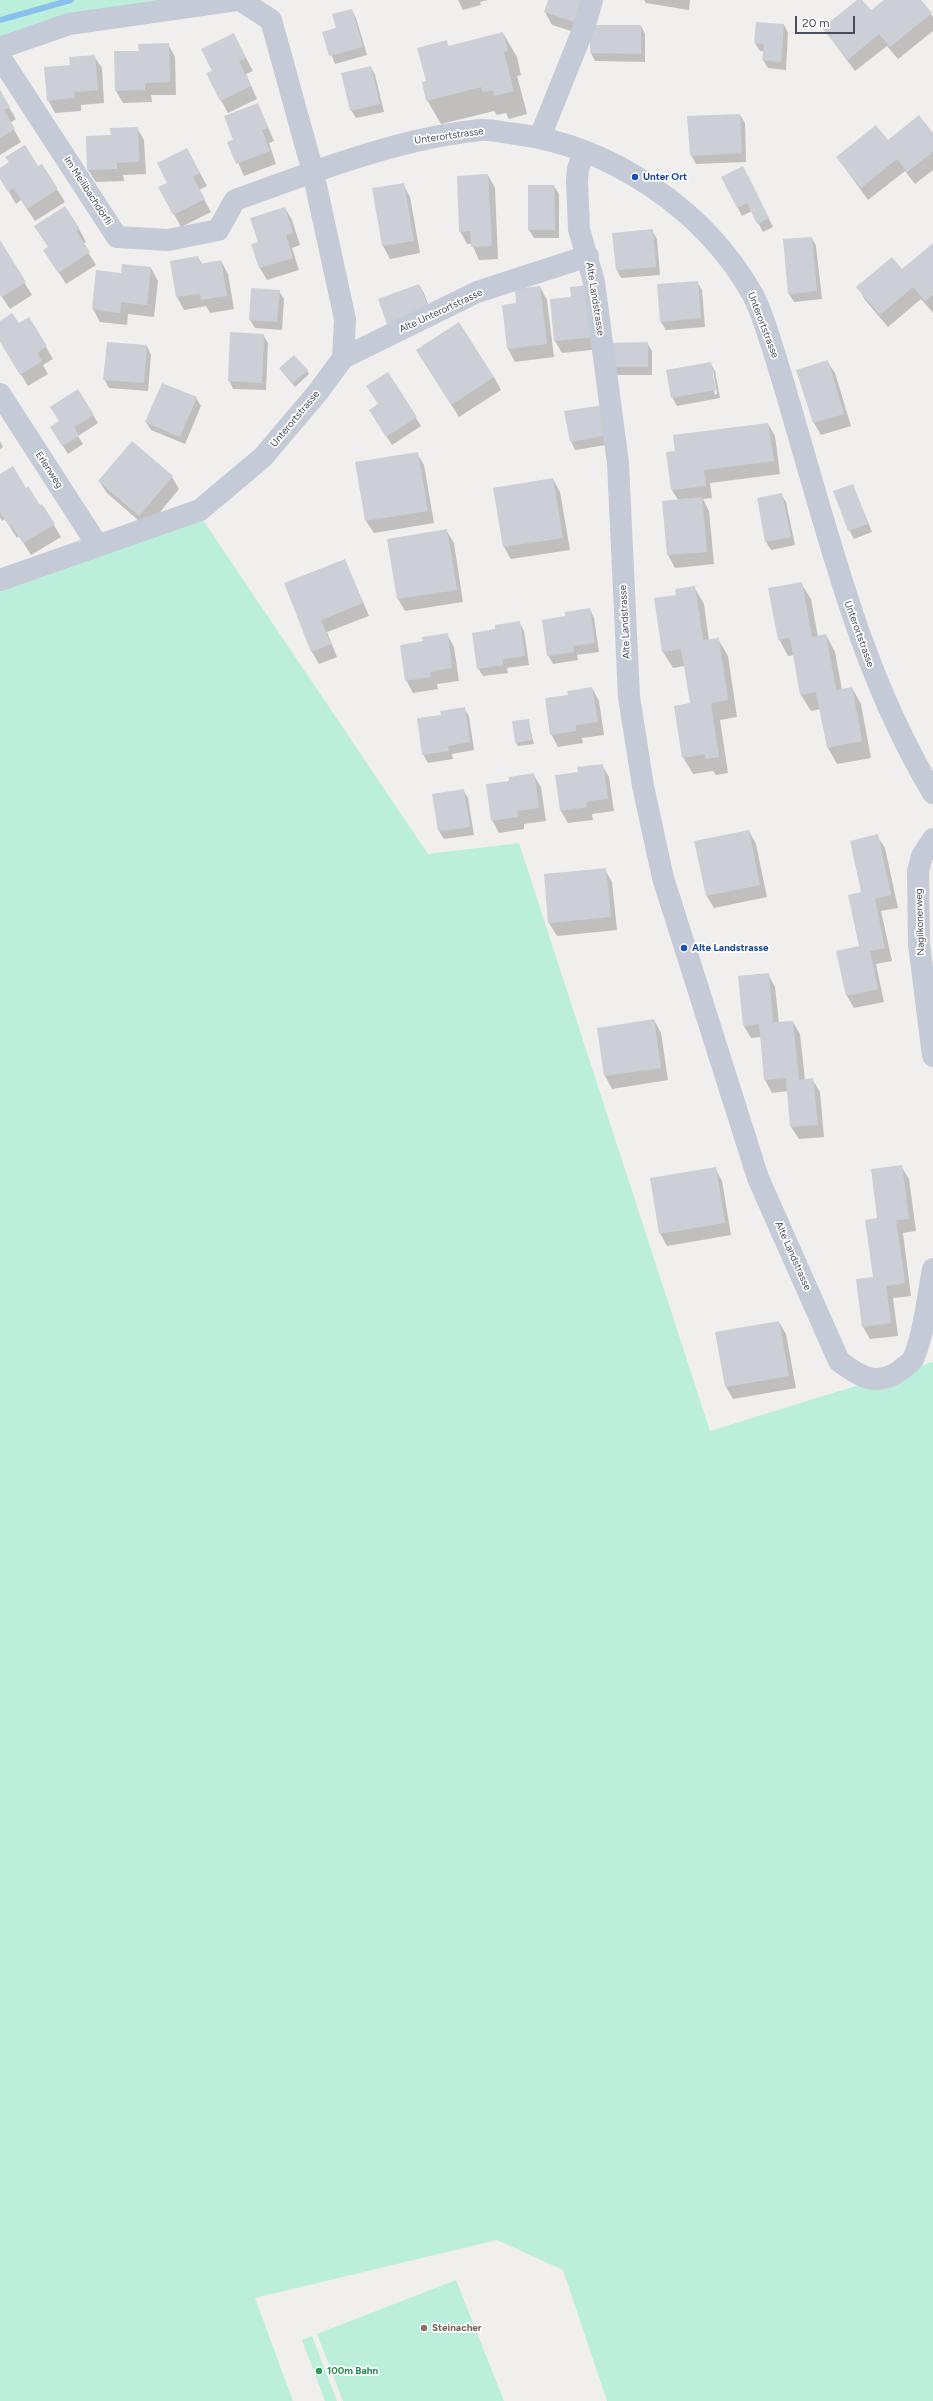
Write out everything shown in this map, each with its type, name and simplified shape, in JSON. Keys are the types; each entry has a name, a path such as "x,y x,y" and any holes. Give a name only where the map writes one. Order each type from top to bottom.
{"street":[{"path":"0,48 69,24 237,0"},
{"path":"540,137 585,25 592,0"},
{"path":"255,3 271,20 313,172 345,319 343,358"},
{"name":"Im Meilibachdörfli","path":"0,57 117,237 168,240 218,230 235,200 313,172"},
{"name":"Unterortstrasse","path":"313,172 395,144 482,130 540,137 584,151 635,177 665,197 700,225 730,261 754,297 781,375 843,589 859,638 903,742 933,793"},
{"name":"Alte Landstrasse","path":"584,151 578,169 577,181 579,229 588,256 595,290 618,463 629,697 643,786 665,886 758,1178 839,1361 854,1372 873,1380 895,1375 913,1360 924,1320 933,1269"},
{"name":"Alte Unterortstrasse","path":"343,358 477,292 588,256"},
{"name":"Unterortstrasse","path":"0,580 200,510 263,457 318,392 343,358"},
{"name":"Erlenweg","path":"0,394 98,546"},
{"name":"Naglikonerweg","path":"933,839 922,856 918,871 919,944 933,1056"}],"green space":[{"path":"0,0 171,0 0,40"},
{"path":"201,517 428,854 519,843 710,1431 933,1362 933,2401 607,2401 563,2270 497,2240 255,2298 293,2401 0,2401 0,588"},
{"path":"456,2280 504,2401 343,2401 317,2334"},
{"name":"100m Bahn","path":"312,2336 337,2401 325,2401 302,2340"}],"building":[{"path":"548,0 581,0 574,22 544,12"},
{"path":"857,0 862,0 871,10 884,0 921,0 932,13 890,47 879,34 848,60 822,28"},
{"path":"352,9 363,47 329,56 322,32 336,28 332,14"},
{"path":"756,22 784,24 781,62 762,60 764,44 754,43"},
{"path":"590,25 641,25 641,54 590,53"},
{"path":"503,32 508,51 504,52 514,91 494,96 493,90 483,92 481,87 426,101 422,82 426,81 417,48 447,40 448,46"},
{"path":"234,33 246,58 239,61 251,86 220,101 206,73 212,71 201,49"},
{"path":"169,43 170,82 145,83 145,90 115,91 114,51 139,51 138,44"},
{"path":"95,55 98,90 74,92 75,98 47,101 44,67 70,65 69,57"},
{"path":"371,66 380,104 350,111 341,73"},
{"path":"0,90 10,107 4,110 15,129 0,138"},
{"path":"258,103 268,128 262,130 270,151 236,164 227,142 233,140 224,116"},
{"path":"740,114 742,153 690,156 687,116"},
{"path":"919,115 933,133 933,152 907,172 897,159 861,188 836,157 876,125 888,140"},
{"path":"138,127 139,162 117,163 117,169 87,170 86,136 111,135 110,128"},
{"path":"25,145 38,166 42,164 58,189 27,209 13,188 8,192 0,179 0,168 9,162 5,157"},
{"path":"187,148 200,173 193,177 205,199 173,215 158,187 167,183 157,163"},
{"path":"743,166 769,218 757,224 747,203 737,208 721,177"},
{"path":"488,174 492,246 471,247 470,231 459,232 457,176"},
{"path":"404,183 414,241 382,246 372,188"},
{"path":"528,185 554,185 555,230 528,230"},
{"path":"65,206 80,229 76,231 90,252 58,273 43,250 48,247 34,226"},
{"path":"285,207 293,233 286,235 293,258 259,268 251,244 258,242 250,218"},
{"path":"653,229 656,267 616,270 612,233"},
{"path":"812,237 817,291 788,294 783,239"},
{"path":"0,240 26,282 2,297 0,295"},
{"path":"933,243 933,295 925,301 913,287 880,315 856,287 892,257 902,269"},
{"path":"198,256 200,264 221,260 227,296 201,300 200,294 176,297 170,261"},
{"path":"122,264 151,267 147,305 121,302 120,313 92,309 96,270 121,273"},
{"path":"698,281 701,318 660,322 657,284"},
{"path":"419,284 431,314 389,330 378,299"},
{"path":"588,285 595,337 554,341 550,299 571,297 570,287"},
{"path":"540,286 547,344 507,349 502,305 516,303 515,289"},
{"path":"251,288 280,290 277,322 249,320"},
{"path":"12,313 19,323 29,317 47,346 37,353 42,361 20,375 0,342 0,321"},
{"path":"459,322 494,377 451,405 416,350"},
{"path":"230,332 264,334 262,383 228,381"},
{"path":"107,342 147,345 144,383 103,380"},
{"path":"648,342 648,367 611,367 610,343"},
{"path":"294,355 308,370 293,383 279,368"},
{"path":"828,360 844,414 813,423 796,370"},
{"path":"711,362 716,390 671,398 666,370"},
{"path":"388,372 417,417 386,437 369,410 378,404 366,386"},
{"path":"162,383 197,397 180,437 145,422"},
{"path":"78,389 94,415 74,427 79,436 62,446 50,427 59,421 50,407"},
{"path":"603,405 608,435 570,442 564,411"},
{"path":"768,423 774,461 704,470 706,486 671,490 666,452 675,451 673,435"},
{"path":"132,441 173,476 139,516 98,481"},
{"path":"418,452 428,511 365,521 355,462"},
{"path":"13,466 26,488 28,486 40,505 42,504 55,524 23,543 0,512 0,474"},
{"path":"553,478 563,538 503,547 493,488"},
{"path":"853,484 868,524 848,531 833,491"},
{"path":"782,493 791,537 765,542 757,498"},
{"path":"702,497 707,552 667,555 662,501"},
{"path":"447,529 457,590 397,599 387,539"},
{"path":"345,559 363,603 321,620 331,644 311,652 284,583"},
{"path":"802,582 812,637 826,634 836,690 852,687 862,741 827,748 816,692 800,695 790,638 778,640 768,588"},
{"path":"695,586 703,640 719,638 728,700 711,703 719,757 705,759 705,754 682,758 674,706 690,703 681,649 662,652 654,598 676,595 675,589"},
{"path":"590,608 595,643 573,646 574,652 547,656 542,620 565,616 565,612"},
{"path":"520,621 525,656 503,659 503,665 477,669 472,633 495,629 495,625"},
{"path":"448,633 452,668 430,672 431,677 405,681 400,645 423,641 422,637"},
{"path":"592,687 598,722 576,725 576,731 550,735 545,698 568,695 567,691"},
{"path":"465,707 470,742 448,746 449,751 422,755 417,718 441,715 440,711"},
{"path":"529,719 532,740 515,743 512,721"},
{"path":"603,764 608,799 586,802 587,807 560,811 555,775 578,772 577,767"},
{"path":"534,773 539,808 517,811 518,817 491,821 486,784 509,781 509,777"},
{"path":"464,789 470,827 438,831 432,794"},
{"path":"749,830 760,885 706,896 694,841"},
{"path":"878,834 891,895 875,899 885,948 870,951 878,989 846,996 836,951 859,946 848,895 861,892 850,841"},
{"path":"606,868 611,917 548,923 544,874"},
{"path":"769,973 773,1022 793,1021 799,1080 813,1078 818,1125 790,1127 786,1078 764,1080 759,1024 743,1026 738,976"},
{"path":"654,1019 661,1068 604,1076 597,1028"},
{"path":"902,1165 909,1219 896,1220 905,1283 886,1286 891,1323 862,1327 856,1279 873,1277 865,1220 877,1218 871,1169"},
{"path":"716,1167 725,1223 659,1234 650,1178"},
{"path":"779,1321 789,1376 725,1387 715,1332"}],"waterway":[{"path":"0,20 71,0"}],"place":[{"name":"Unter Ort","path":"635,177"},
{"name":"Alte Landstrasse","path":"684,948"},
{"name":"Steinacher","path":"424,2328"},
{"name":"100m Bahn","path":"319,2371"}]}
